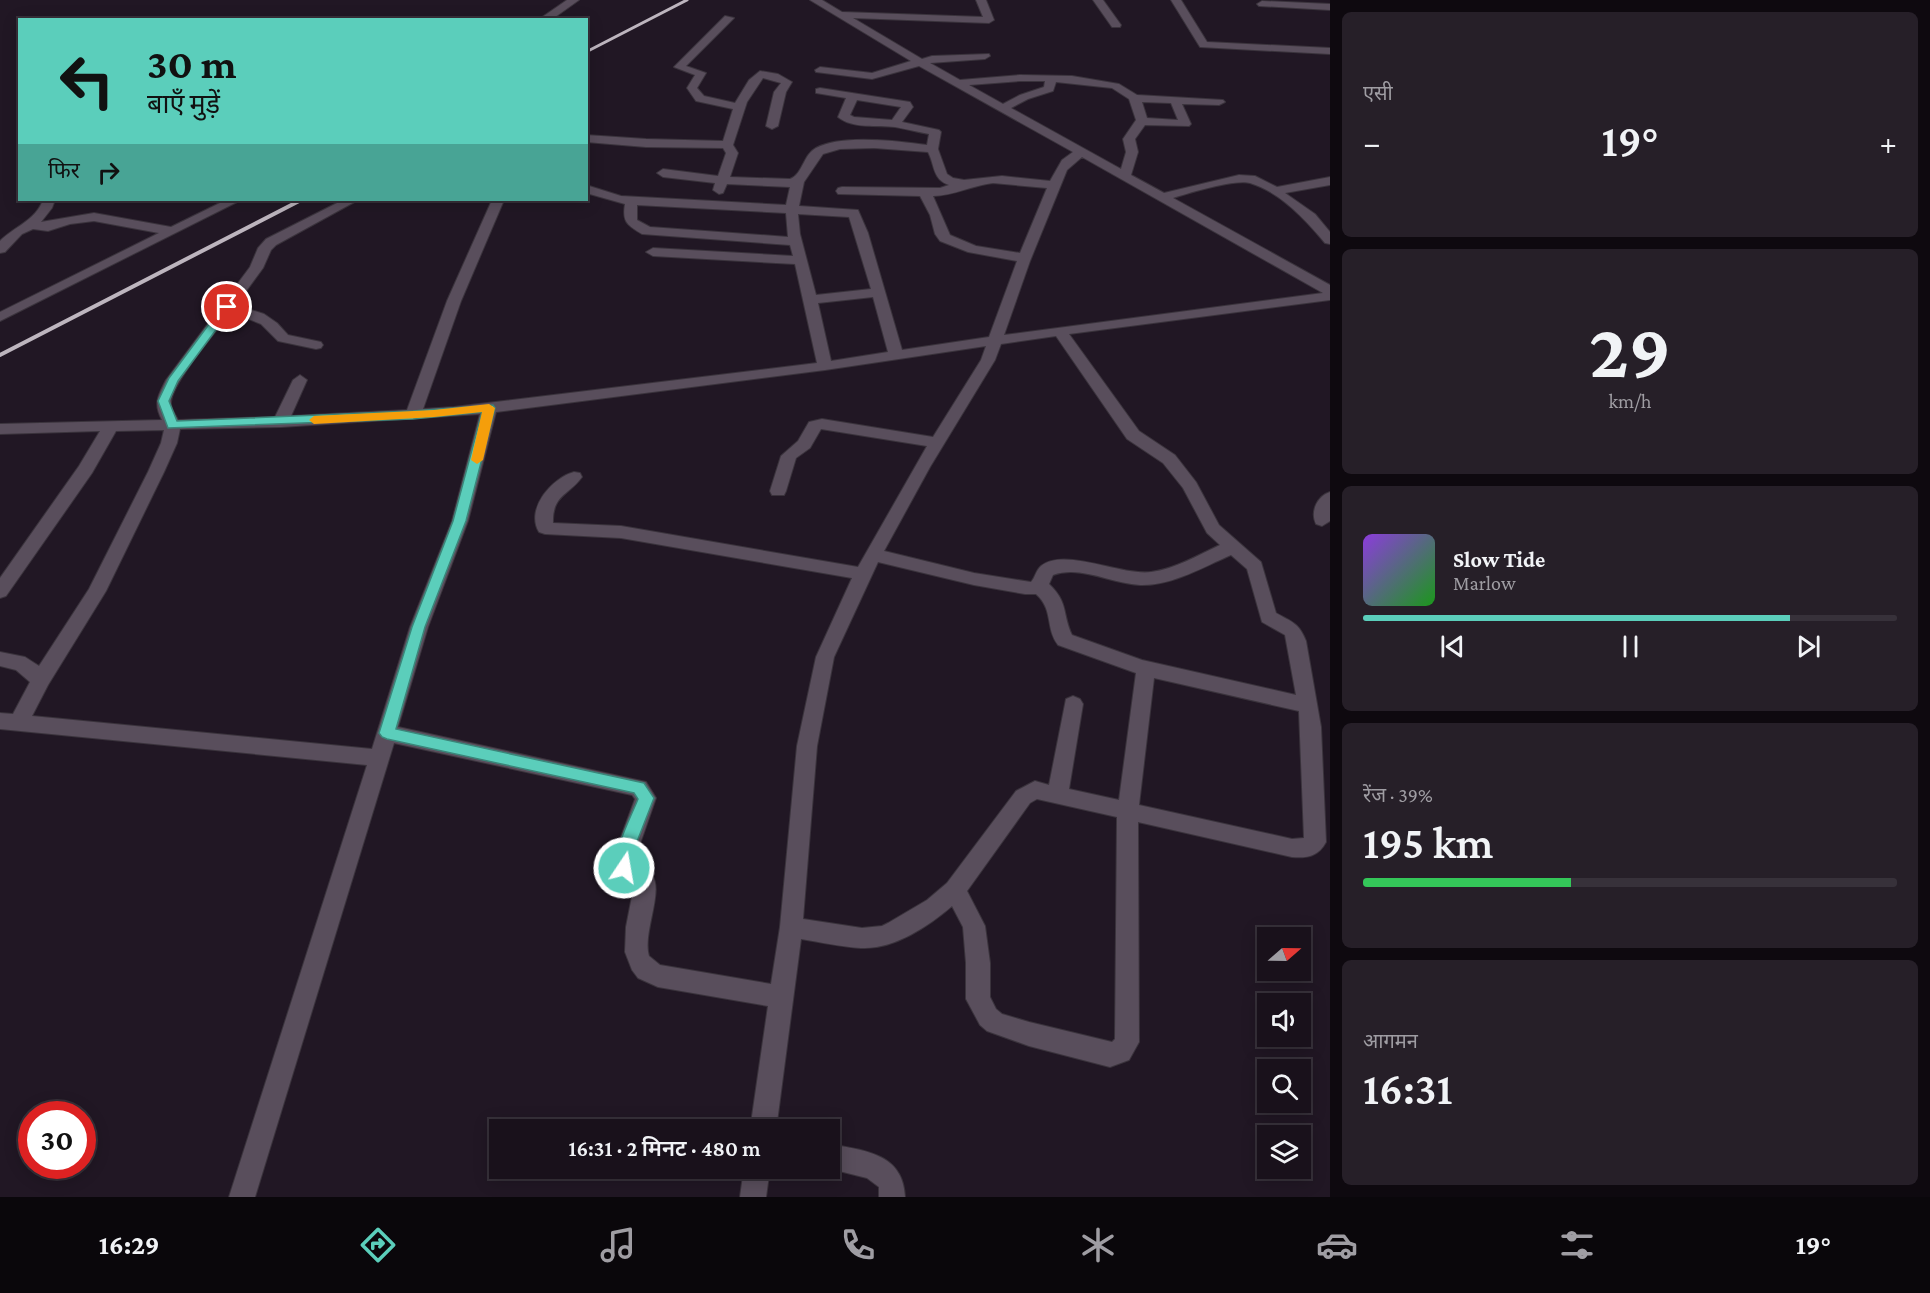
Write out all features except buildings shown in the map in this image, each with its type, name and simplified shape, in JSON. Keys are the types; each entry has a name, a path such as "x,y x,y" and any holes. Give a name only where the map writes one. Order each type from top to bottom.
{"street":[{"path":"546,18 574,0"},
{"path":"815,0 921,62 1330,291"},
{"path":"840,15 989,20 981,0"},
{"path":"1098,0 1116,26"},
{"path":"1176,0 1204,45 1330,51"},
{"path":"1262,4 1330,7"},
{"path":"729,18 679,67 701,73 692,88 694,95 700,99 739,107"},
{"path":"820,70 872,76 937,58 985,56"},
{"path":"727,145 731,140 739,107 758,75 764,74 787,82 780,92 772,126"},
{"path":"959,83 984,80 1051,80 1109,84 1124,89 1134,98 1142,121"},
{"path":"1003,108 1024,97 1049,89 1051,80"},
{"path":"820,91 906,104 907,107 895,124"},
{"path":"853,96 843,114 844,117 935,132 932,149"},
{"path":"1134,98 1219,102"},
{"path":"1142,121 1185,124 1175,100"},
{"path":"1125,176 1132,152 1129,139 1142,121"},
{"path":"588,138 646,143 727,145"},
{"path":"722,206 716,202 721,180 732,153 727,145"},
{"path":"825,366 795,241 790,210 798,182 814,155 831,146 932,149 936,153 940,173 953,183 993,180 1055,185"},
{"path":"764,1119 791,927 807,746 818,680 825,657 873,555 988,360 1025,258 1055,185 1066,163 1082,152"},
{"path":"663,173 764,183 798,182"},
{"path":"1163,197 1209,184 1246,178 1275,191 1310,216 1330,240"},
{"path":"1275,191 1330,181"},
{"path":"842,191 925,193 947,191 966,183"},
{"path":"588,190 614,198 632,200 851,212 856,215 896,355"},
{"path":"925,193 936,215 940,234 945,238 973,249 1025,258"},
{"path":"632,200 629,216 631,222 647,231 795,241"},
{"path":"0,249 17,231 32,225 46,208 49,201"},
{"path":"0,317 233,201"},
{"path":"10,722 40,681 97,591 156,472 169,442 173,425 164,401 173,380 256,268 265,248 350,201"},
{"path":"413,415 454,301 498,201"},
{"path":"32,225 48,227 69,220 94,218 172,231"},
{"path":"653,252 801,260"},
{"path":"810,300 877,292"},
{"path":"0,429 281,422 413,415 489,408 825,366 1060,331 1330,296"},
{"path":"227,307 262,318 275,326 283,338 316,345"},
{"path":"791,927 873,939 884,936 935,907 955,890 1023,797 1035,790 1292,848 1312,847 1315,842 1311,727 1293,631 1268,617 1255,566 1232,548 1209,524 1190,486 1179,470 1162,454 1132,435 1060,331"},
{"path":"281,422 300,380"},
{"path":"242,1197 261,1131 326,934 418,627 460,521 489,408"},
{"path":"778,491 789,456 804,444 815,426 822,424 937,443"},
{"path":"0,591 86,468 111,426"},
{"path":"574,477 558,488 547,506 546,528 612,531 863,574"},
{"path":"1322,520 1324,504 1330,498"},
{"path":"873,555 974,579 1024,588 1038,585 1047,571 1065,566 1138,579 1162,577 1232,548"},
{"path":"1038,585 1049,595 1057,608 1060,635 1065,640 1146,668 1264,697 1308,705"},
{"path":"0,659 23,663 40,681"},
{"path":"955,890 974,926 978,963 978,999 988,1017 995,1023 1052,1040 1110,1055 1120,1052 1127,1042 1128,810 1146,668"},
{"path":"1058,794 1073,704"},
{"path":"10,722 379,758"},
{"path":"387,733 639,788 646,798 645,804 623,861 624,868 644,880 645,891 635,955 640,966 648,973 658,976 781,997"},
{"path":"840,1160 874,1168 886,1174 893,1184 892,1197"},
{"path":"753,1197 755,1179"}],"railway":[{"path":"588,51 687,0"},
{"path":"0,355 299,201"}],"slow traffic":[{"path":"314,420 434,414 489,408 477,460"}],"route":[{"path":"227,307 173,380 164,401 165,409 173,425 413,415 489,408 460,521 418,627 387,733 639,788 646,798 645,804 625,852 624,868"}]}
